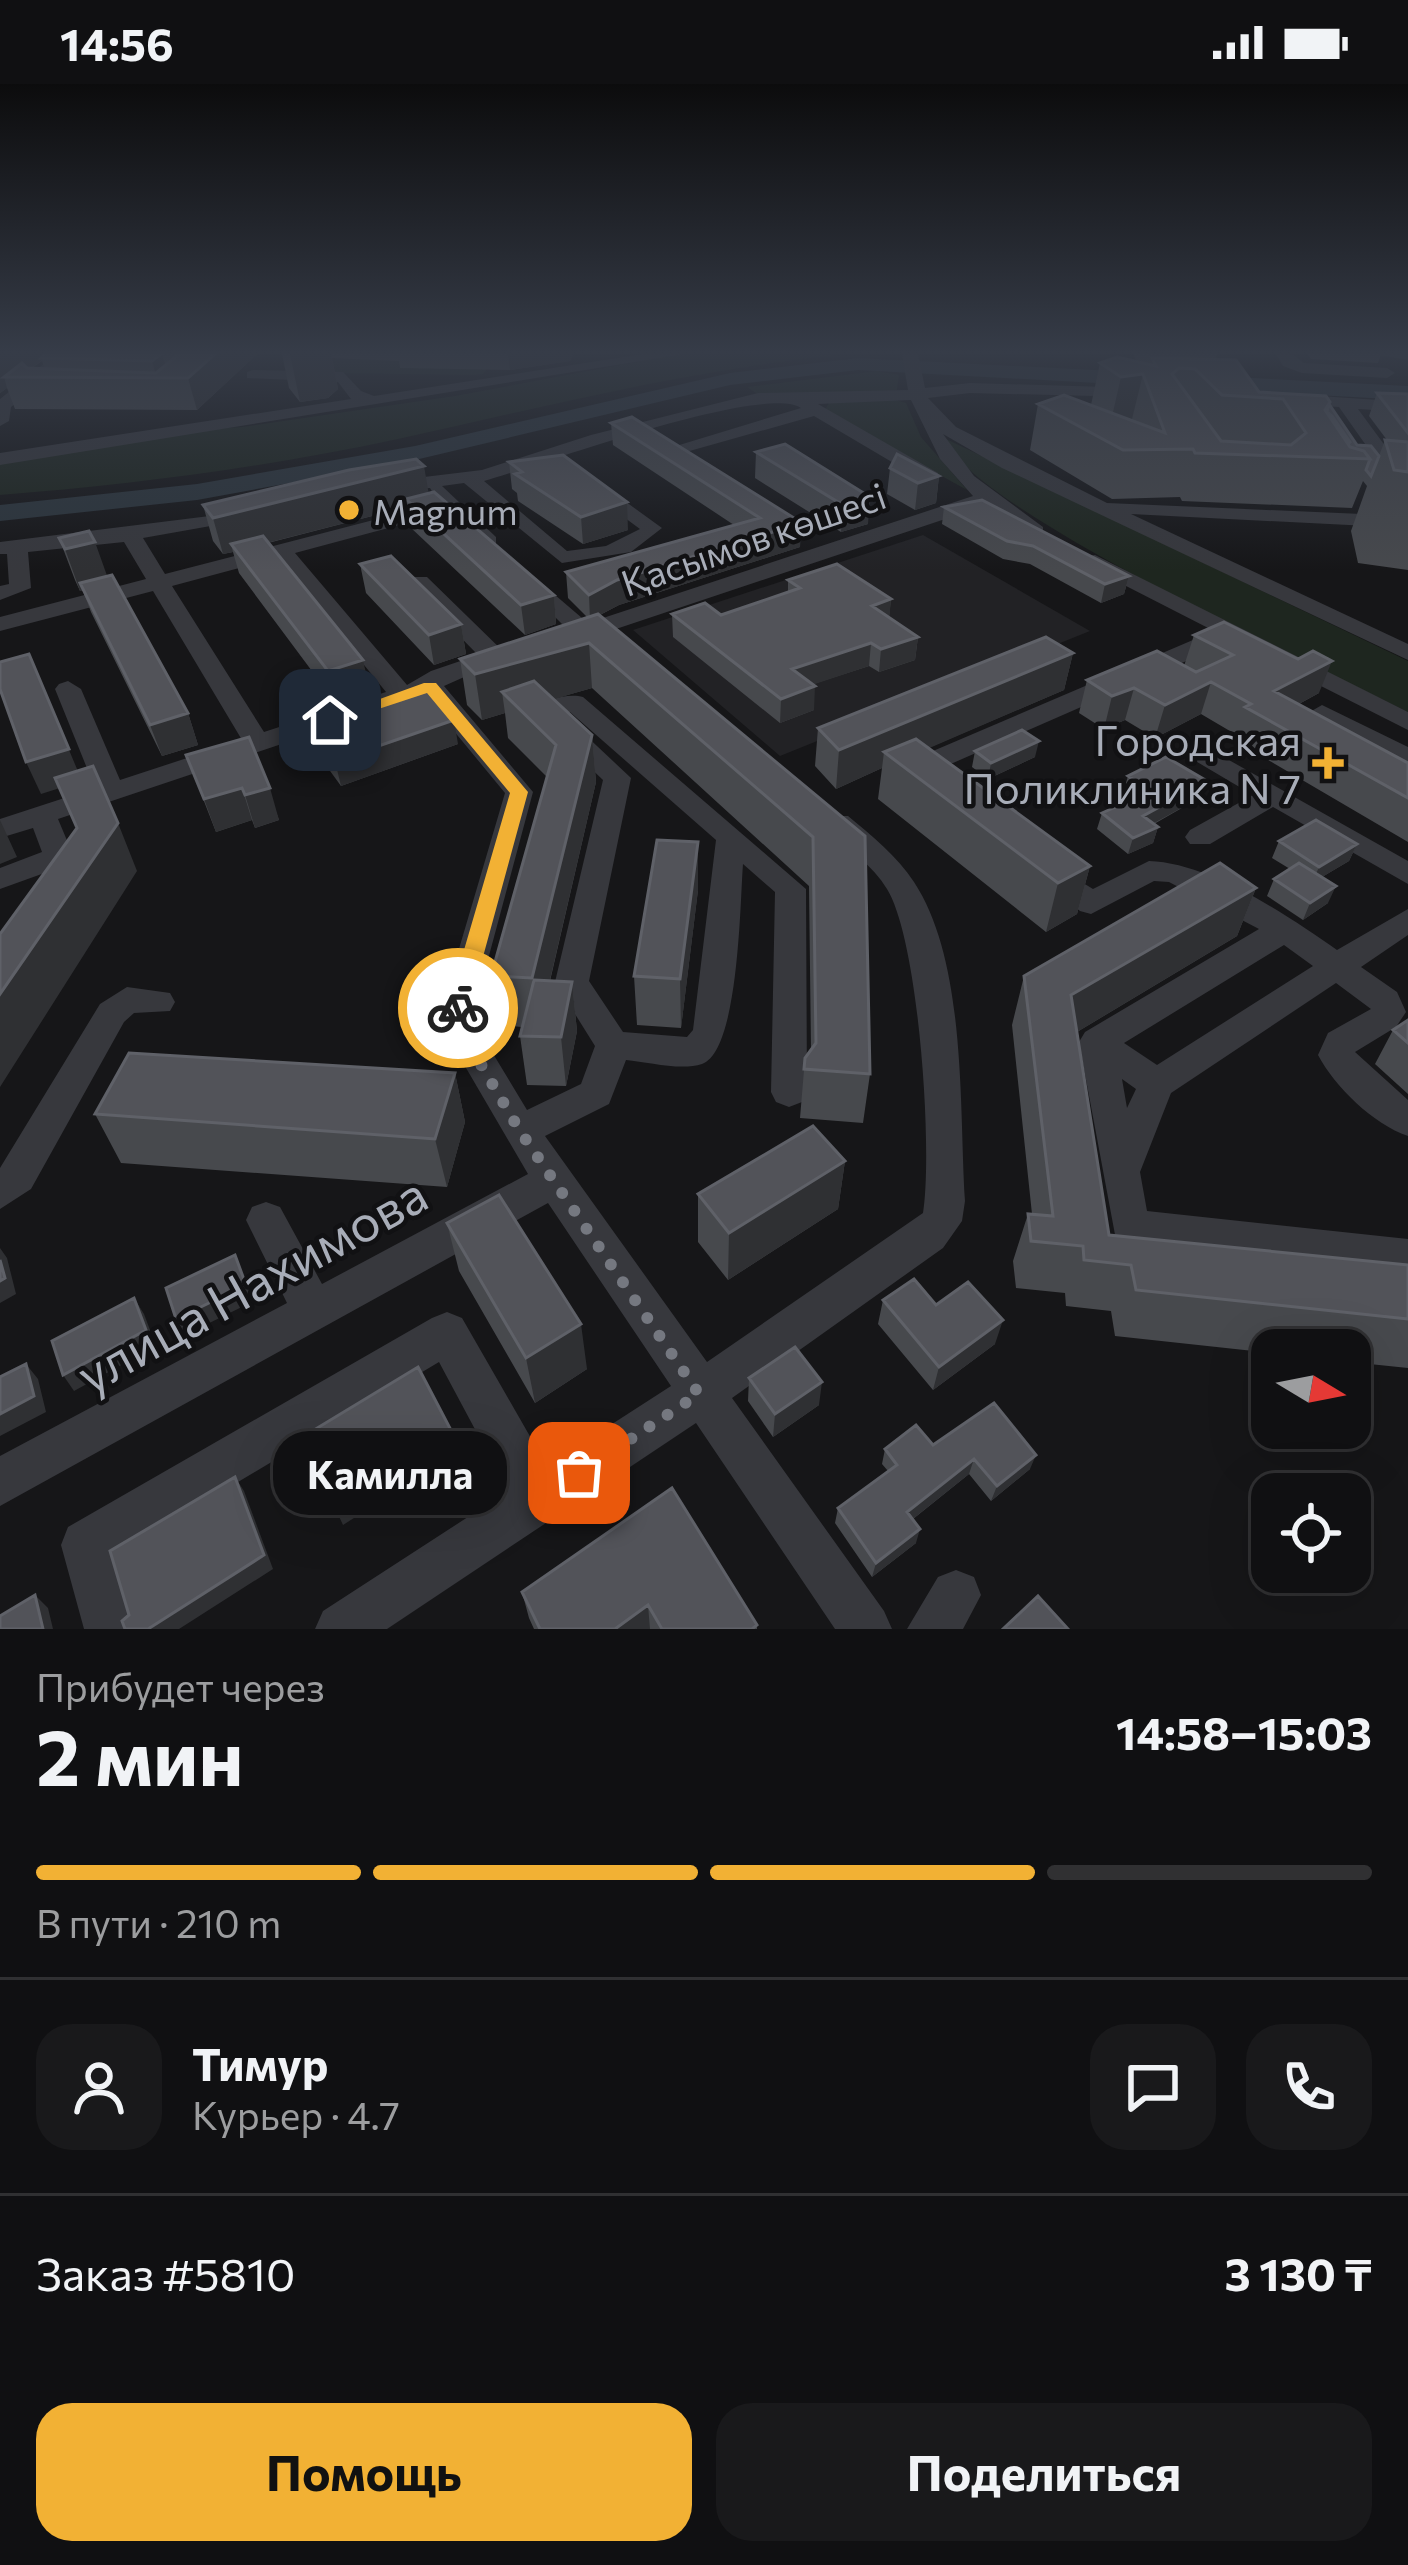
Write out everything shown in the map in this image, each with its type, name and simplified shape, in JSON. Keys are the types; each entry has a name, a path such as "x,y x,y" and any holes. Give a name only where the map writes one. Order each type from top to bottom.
{"street":[{"path":"172,426 175,433"},
{"path":"0,458 217,426"},
{"path":"477,484 666,426"},
{"path":"712,479 672,450 743,426"},
{"path":"843,426 959,493 986,498"},
{"path":"938,426 944,456 986,498 1026,525 1408,722"},
{"path":"1346,426 1355,449"},
{"path":"1354,426 1408,491"},
{"path":"940,431 1408,653"},
{"path":"364,492 429,482 477,484 577,476 652,529 645,538 580,558 562,557 477,484"},
{"path":"429,482 489,541"},
{"name":"Қасымов көшесі","path":"610,623 819,544 986,498"},
{"path":"0,624 453,505"},
{"path":"1104,507 1222,512 1368,510 1408,522"},
{"path":"0,593 20,588 8,548 130,535 270,510"},
{"path":"1222,512 1207,528 1222,547 1408,634"},
{"path":"130,535 258,743"},
{"path":"284,552 416,691 483,733 519,792 455,1020 520,1131 866,1629"},
{"path":"0,829 416,691 440,676 580,629 523,574"},
{"path":"419,582 516,651"},
{"path":"929,770 1233,632"},
{"path":"68,689 111,792"},
{"path":"614,1045 572,982 617,778 536,714 574,702 791,889 789,1092"},
{"path":"1408,758 1322,713 1302,724 1408,781"},
{"path":"1197,750 1408,874"},
{"path":"341,1629 699,1394 929,1235 942,1221 945,1201 923,934 906,892 883,862 805,795"},
{"path":"1200,837 1274,795"},
{"path":"41,815 69,881 41,920"},
{"path":"614,1045 696,1052 710,1033 731,836"},
{"path":"1020,850 1091,903 1149,872 1175,872 1285,929 1339,965 1377,993 1389,1012 1340,1043 1336,1055 1357,1082 1408,1121"},
{"path":"0,879 59,857"},
{"path":"1165,908 1203,886"},
{"path":"1120,1172 1156,1084 1408,920"},
{"path":"1097,1042 1285,929"},
{"path":"0,1192 17,1177 112,1013 127,1000 158,1002"},
{"path":"1097,1042 1156,1084"},
{"path":"1097,1042 1130,1227 1408,1258"},
{"path":"520,1131 596,1094 614,1045"},
{"name":"улица Нахимова","path":"0,1482 554,1180"},
{"path":"266,1220 313,1311"},
{"path":"110,1629 86,1545 447,1333 539,1499"}],"shaded area":[{"path":"456,426 299,458 0,495 0,456 131,434 242,427"},
{"path":"851,426 916,426 967,490"},
{"path":"944,438 1408,661 1408,712 1080,545 968,468"},
{"path":"923,535 1090,631 780,756 633,630"}],"building":[{"path":"616,426 647,426 802,523 617,580 589,595 566,572 760,518"},
{"path":"1079,426 1147,426 1165,433 1162,426 1210,426 1221,441 1291,445 1306,433 1301,426 1336,426 1350,447 1364,451 1370,459 1123,450"},
{"path":"1339,426 1344,426 1357,445 1371,446 1379,456 1371,476 1366,470 1370,459 1364,451 1350,447"},
{"path":"1385,440 1408,442 1408,472 1394,470"},
{"path":"785,444 870,497 843,505 756,452"},
{"path":"897,454 939,476 918,483 890,468"},
{"path":"563,455 627,502 581,517 515,474 522,472 509,462"},
{"path":"416,459 424,466 213,518 203,505 349,470"},
{"path":"434,492 554,595 521,605 406,499"},
{"path":"982,500 1129,576 1105,584 944,507"},
{"path":"89,531 95,542 65,549 59,538"},
{"path":"263,536 363,660 328,671 231,544"},
{"path":"391,556 461,624 429,635 360,564"},
{"path":"837,564 891,599 872,606 918,637 881,649 871,643 792,669 815,686 781,699 672,614 705,603 721,615 800,588 788,580"},
{"path":"112,575 188,713 150,725 80,583"},
{"path":"598,614 865,836 870,1074 804,1069 805,1058 816,1043 813,837 589,643 475,674 460,659"},
{"path":"1224,622 1298,659 1313,651 1332,661 1274,691 1408,763 1408,798 1245,707 1251,704 1211,682 1165,705 1134,688 1112,696 1087,680 1157,651 1196,672 1233,655 1194,635"},
{"path":"1046,637 1073,653 839,750 818,728"},
{"path":"29,654 69,749 26,762 0,689 0,662"},
{"path":"534,681 592,735 532,978 491,976 556,745 502,692"},
{"path":"427,690 454,720 335,761 311,729"},
{"path":"1022,730 1039,741 991,763 975,751"},
{"path":"249,737 270,788 245,795 242,788 204,799 186,755"},
{"path":"916,739 1090,866 1058,883 884,752"},
{"path":"1166,757 1207,781 1143,816 1158,827 1133,838 1102,813 1151,791 1128,776"},
{"path":"93,766 118,823 0,994 0,934 77,828 55,778"},
{"path":"1316,820 1357,844 1319,867 1279,841"},
{"path":"657,840 698,842 680,979 634,976"},
{"path":"1220,863 1256,888 1071,995 1109,1235 1408,1265 1408,1319 1136,1290 1131,1265 1084,1260 1083,1246 1031,1241 1028,1214 1053,1216 1024,976"},
{"path":"1299,863 1336,886 1310,903 1274,879"},
{"path":"534,980 572,982 561,1037 520,1036"},
{"path":"1408,1020 1408,1043 1393,1030"},
{"path":"129,1053 455,1073 435,1139 95,1114"},
{"path":"813,1126 845,1161 729,1233 698,1194"},
{"path":"499,1195 581,1324 526,1358 447,1223"},
{"path":"235,1255 246,1285 176,1319 166,1288"},
{"path":"914,1279 936,1305 968,1282 1003,1320 939,1367 883,1300"},
{"path":"134,1298 146,1330 63,1375 52,1341"},
{"path":"795,1347 822,1382 775,1414 749,1378"},
{"path":"26,1364 34,1396 0,1414 0,1377"},
{"path":"418,1367 454,1436 336,1510 304,1436"},
{"path":"994,1403 1036,1455 997,1486 974,1459 907,1512 920,1529 876,1563 838,1508 897,1465 885,1449 916,1425 933,1445"},
{"path":"235,1477 264,1555 148,1629 125,1629 122,1621 129,1615 110,1551"},
{"path":"672,1488 757,1625 752,1629 662,1629 648,1605 615,1629 540,1629 522,1592"},
{"path":"35,1595 43,1629 0,1629 0,1616"},
{"path":"1038,1596 1068,1629 1003,1629"}],"waterway":[{"path":"0,513 197,492 415,453 530,426"}],"way so far":[{"path":"458,1008 455,1020 520,1131 699,1394 579,1473"}],"place":[{"name":"Magnum","path":"349,510"},
{"name":"Городская Поликлиника N 7","path":"1328,763"},
{"name":"Камилла","path":"579,1473"}],"route":[{"path":"330,720 430,686 519,792 458,1008"}]}
